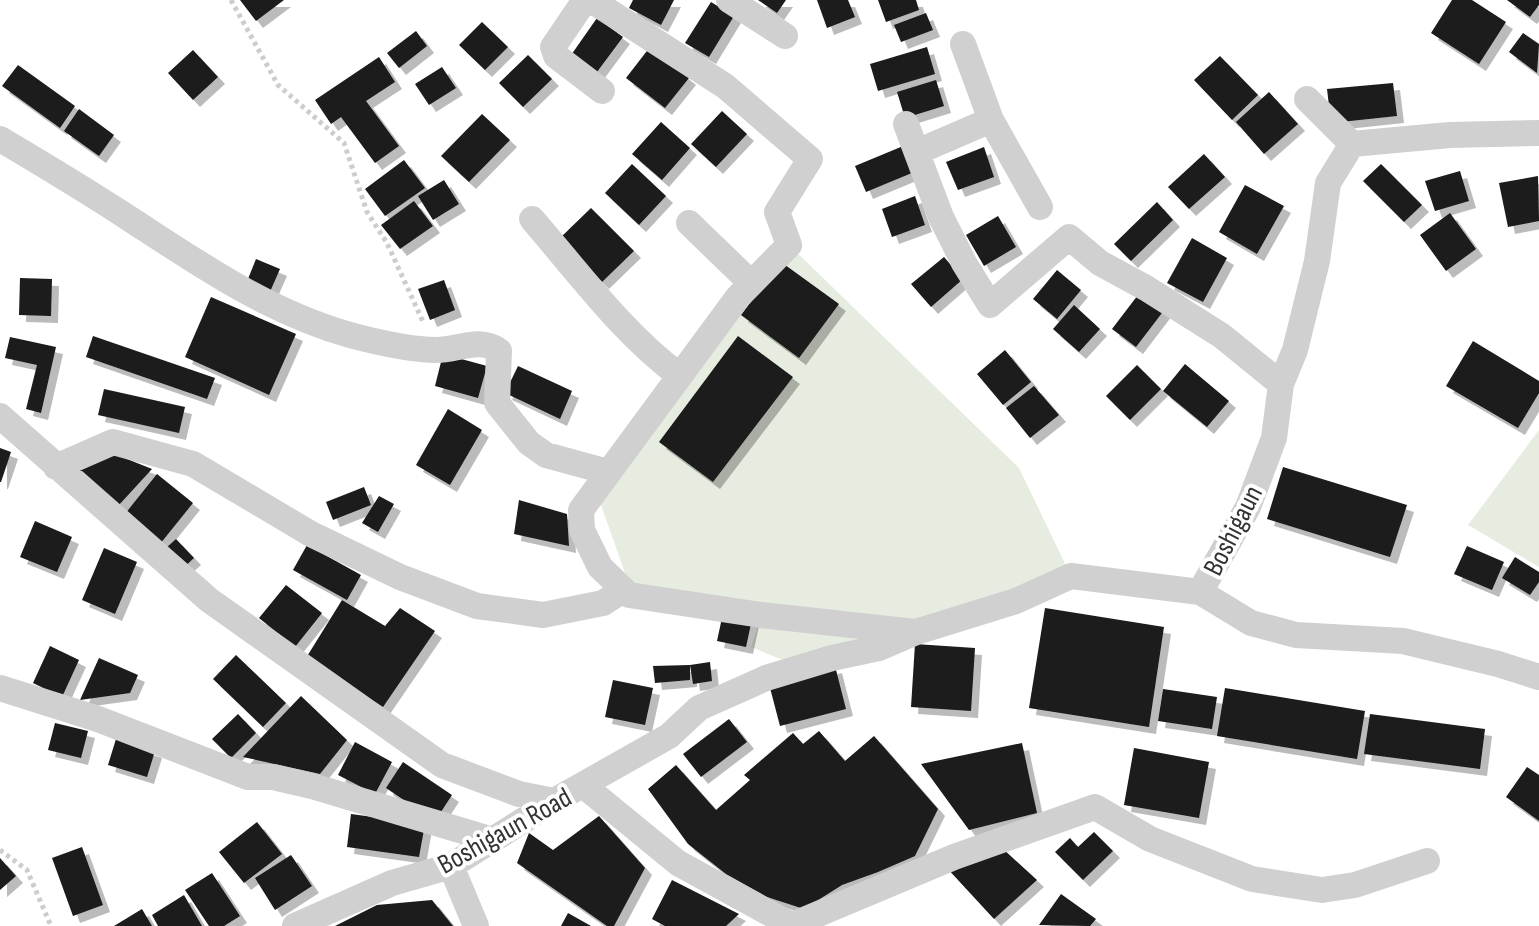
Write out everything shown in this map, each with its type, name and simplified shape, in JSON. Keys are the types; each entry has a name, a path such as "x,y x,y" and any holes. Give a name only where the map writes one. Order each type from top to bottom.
{"street":[{"path":"602,91 556,56 553,47 588,0 725,86 810,159 777,212 789,245 751,283 581,510 582,530 600,567 629,595 761,615 916,632"},
{"path":"729,0 785,36"},
{"path":"963,44 991,120 1040,207"},
{"path":"1307,99 1352,144 1450,135 1539,133"},
{"path":"917,152 991,120"},
{"path":"906,124 941,217 990,305 1069,237 1100,263 1222,336 1281,384"},
{"path":"0,139 69,179 267,305 350,335 436,350 491,345 499,351 497,403 529,443 546,455 608,472"},
{"name":"Boshigaun","path":"699,708 766,678 879,648 916,632 1016,601 1071,576 1200,592 1248,507 1274,438 1281,384 1295,350 1317,261 1328,183 1352,144"},
{"path":"532,219 624,324 659,360 680,376"},
{"path":"689,223 751,283"},
{"path":"0,416 209,600 442,765 519,794 554,801"},
{"path":"56,467 113,442 193,464 311,534 400,577 477,606 543,615 603,603 623,590"},
{"path":"1200,592 1251,623 1296,635 1403,641 1539,677"},
{"path":"0,688 98,719 248,777 273,777 312,786 493,840"},
{"name":"Boshigaun Road","path":"295,926 392,883 451,866 554,801 669,736 699,708"},
{"path":"584,786 678,863 792,926 954,857 1095,807 1150,839 1252,879 1322,890 1355,885 1427,861"},
{"path":"451,866 476,926"}],"path":[{"path":"231,0 278,85 344,143 367,212 387,243 436,350"},
{"path":"0,850 27,870 51,926"}],"shaded area":[{"path":"789,245 1019,468 1071,576 807,670 751,647 760,619 632,593 596,491"},
{"path":"1539,430 1539,567 1468,525"}],"building":[{"path":"240,0 284,0 256,21"},
{"path":"633,0 674,0 661,25 629,8"},
{"path":"758,0 786,0 777,13"},
{"path":"817,0 848,0 855,17 827,28"},
{"path":"878,0 916,0 919,10 886,22"},
{"path":"1452,0 1472,0 1506,22 1479,64 1431,33"},
{"path":"1507,0 1539,0 1539,5 1530,17"},
{"path":"711,2 734,16 709,57 685,43"},
{"path":"926,13 933,30 901,42 894,25"},
{"path":"597,18 623,37 594,76 569,58"},
{"path":"482,22 508,47 485,70 459,45"},
{"path":"416,31 427,46 399,68 387,53"},
{"path":"1523,33 1539,44 1537,73 1509,52"},
{"path":"650,47 689,78 665,108 626,78"},
{"path":"927,47 935,74 878,91 870,64"},
{"path":"193,50 218,77 193,100 168,73"},
{"path":"528,55 552,79 523,107 499,83"},
{"path":"1220,56 1258,95 1232,120 1194,80"},
{"path":"379,57 395,82 366,101 399,146 375,163 341,117 331,124 315,100"},
{"path":"18,65 75,106 60,128 2,86"},
{"path":"442,67 456,88 429,105 415,84"},
{"path":"936,80 944,106 905,118 897,92"},
{"path":"1393,83 1397,116 1331,123 1327,89"},
{"path":"1269,92 1298,124 1264,154 1236,122"},
{"path":"79,109 114,135 99,156 64,131"},
{"path":"722,111 747,134 716,167 691,144"},
{"path":"482,114 510,140 469,182 441,156"},
{"path":"661,122 690,148 662,180 632,154"},
{"path":"908,144 919,170 866,192 855,166"},
{"path":"984,147 994,177 958,190 946,162"},
{"path":"1204,154 1225,177 1189,209 1168,187"},
{"path":"404,160 425,188 385,216 365,189"},
{"path":"632,164 666,196 639,225 605,193"},
{"path":"1381,164 1422,205 1404,222 1363,181"},
{"path":"1460,171 1469,201 1435,211 1425,181"},
{"path":"1538,176 1539,221 1508,227 1499,183"},
{"path":"444,180 459,204 433,220 418,196"},
{"path":"1245,185 1284,206 1257,254 1219,232"},
{"path":"915,196 925,225 892,237 882,209"},
{"path":"414,201 433,226 400,249 381,225"},
{"path":"1157,202 1173,220 1131,261 1114,244"},
{"path":"591,208 634,251 602,282 559,239"},
{"path":"1450,213 1476,249 1446,271 1420,235"},
{"path":"998,216 1016,247 984,266 966,235"},
{"path":"1192,238 1227,258 1203,302 1167,283"},
{"path":"944,257 963,279 931,307 911,284"},
{"path":"256,259 280,269 269,294 246,284"},
{"path":"781,262 839,304 799,358 741,315"},
{"path":"1057,270 1081,290 1057,319 1033,299"},
{"path":"20,278 52,279 51,316 19,315"},
{"path":"444,280 455,310 430,320 418,289"},
{"path":"1141,291 1165,309 1136,347 1112,329"},
{"path":"211,297 296,334 269,395 185,357"},
{"path":"1074,305 1100,329 1079,352 1053,329"},
{"path":"93,336 215,378 207,399 86,357"},
{"path":"738,336 793,377 713,482 659,442"},
{"path":"10,337 56,347 41,413 26,409 37,365 5,358"},
{"path":"1473,341 1539,381 1539,393 1518,428 1446,386"},
{"path":"1005,350 1031,382 1003,405 977,374"},
{"path":"443,354 487,366 478,398 435,386"},
{"path":"1185,364 1229,401 1207,427 1163,391"},
{"path":"1137,365 1161,389 1130,420 1106,396"},
{"path":"518,366 572,391 560,419 505,393"},
{"path":"1034,386 1059,415 1030,438 1006,408"},
{"path":"104,389 185,407 179,433 98,415"},
{"path":"448,409 482,430 450,485 416,465"},
{"path":"0,448 11,452 1,482 0,482"},
{"path":"117,455 152,469 118,506 74,465"},
{"path":"1283,467 1407,505 1390,557 1267,519"},
{"path":"157,474 193,503 160,544 124,515"},
{"path":"364,487 371,505 333,520 326,502"},
{"path":"379,496 394,504 378,532 362,523"},
{"path":"519,500 567,514 569,546 514,534"},
{"path":"35,521 72,537 57,572 20,557"},
{"path":"176,539 194,558 183,568 165,549"},
{"path":"307,545 361,575 347,600 293,570"},
{"path":"1467,546 1504,562 1492,590 1454,574"},
{"path":"104,548 137,562 115,614 82,600"},
{"path":"1515,557 1539,572 1539,582 1530,595 1502,578"},
{"path":"286,585 322,613 295,647 259,618"},
{"path":"342,600 385,626 400,608 435,631 383,707 306,658"},
{"path":"1045,608 1164,627 1149,727 1029,708"},
{"path":"723,613 752,619 746,647 717,641"},
{"path":"915,644 975,648 971,711 911,707"},
{"path":"50,646 79,660 62,697 33,683"},
{"path":"236,655 286,703 263,727 213,679"},
{"path":"99,658 138,675 130,693 80,700"},
{"path":"710,662 712,681 693,684 690,665"},
{"path":"690,665 690,680 655,683 653,666"},
{"path":"835,666 846,709 780,726 769,684"},
{"path":"613,680 653,688 645,725 605,717"},
{"path":"1225,688 1365,711 1357,759 1217,736"},
{"path":"1163,689 1217,697 1212,729 1158,721"},
{"path":"301,696 347,740 320,774 243,757"},
{"path":"238,714 256,733 231,758 212,739"},
{"path":"1370,714 1485,729 1480,769 1364,754"},
{"path":"729,719 747,742 701,777 683,754"},
{"path":"55,723 88,731 81,758 48,750"},
{"path":"819,731 845,761 874,736 938,809 915,856 842,885 804,909 767,897 726,874 688,844 648,789 676,765 716,810 750,780 744,775 793,733 803,744"},
{"path":"116,739 155,751 147,777 108,765"},
{"path":"355,742 392,762 375,794 338,775"},
{"path":"1022,743 1037,813 969,830 921,764"},
{"path":"1134,748 1209,762 1199,818 1124,805"},
{"path":"403,762 452,795 435,821 386,788"},
{"path":"1527,767 1539,775 1539,821 1506,797"},
{"path":"351,814 425,824 419,857 347,847"},
{"path":"599,816 645,868 614,926 607,926 517,863 529,833 553,850"},
{"path":"257,822 282,854 244,883 219,852"},
{"path":"1094,832 1113,851 1083,880 1055,852 1070,838 1078,847"},
{"path":"82,847 103,905 73,916 52,858"},
{"path":"1002,848 1037,880 994,919 946,867"},
{"path":"291,855 312,886 275,910 255,878"},
{"path":"0,858 16,876 0,890"},
{"path":"212,873 240,916 224,926 209,926 185,890"},
{"path":"672,880 739,914 726,926 665,926 652,919"},
{"path":"1061,894 1096,919 1090,926 1039,925"},
{"path":"184,895 202,926 158,926 152,915"},
{"path":"432,900 453,926 335,926 377,905"},
{"path":"142,909 152,926 114,926"},
{"path":"568,913 591,926 561,926"}]}
